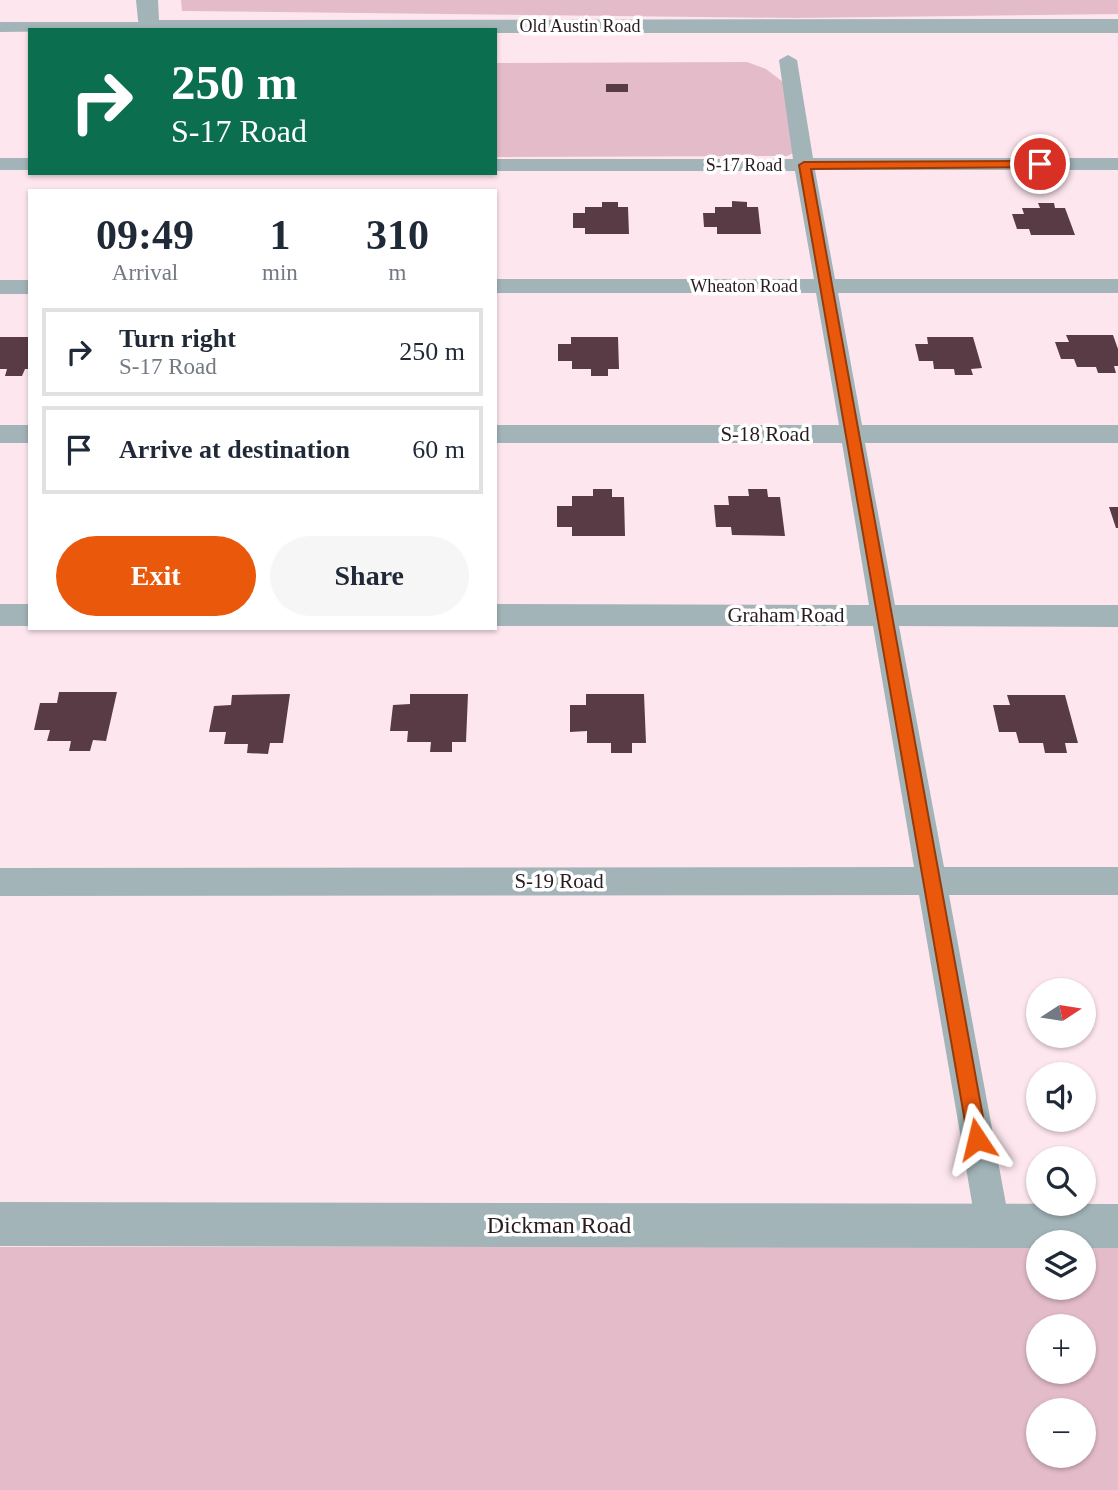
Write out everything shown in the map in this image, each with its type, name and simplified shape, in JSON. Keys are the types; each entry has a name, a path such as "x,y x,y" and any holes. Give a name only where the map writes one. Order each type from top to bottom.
{"street":[{"path":"148,0 148,27"},
{"name":"Old Austin Road","path":"0,27 1118,26"},
{"path":"788,60 804,165 993,1226"},
{"path":"0,164 28,164"},
{"name":"S-17 Road","path":"497,165 1118,164"},
{"name":"Wheaton Road","path":"497,286 1118,286"},
{"path":"0,287 28,287"},
{"name":"S-18 Road","path":"497,435 1118,434"},
{"path":"0,435 28,435"},
{"path":"0,615 28,615"},
{"name":"Graham Road","path":"497,615 1118,616"},
{"name":"S-19 Road","path":"0,882 1118,881"},
{"name":"Dickman Road","path":"0,1224 1118,1226"}],"shaded area":[{"path":"181,0 1118,0 1118,14 796,18 182,11"},
{"path":"747,62 766,69 787,85 793,153 787,156 497,157 497,63"},
{"path":"0,1247 1026,1247 1026,1300 1096,1300 1096,1247 1118,1247 1118,1490 0,1490"}],"building":[{"path":"606,84 628,84 628,92 606,92"},
{"path":"732,201 747,202 747,207 758,207 761,234 717,234 717,227 704,227 703,213 715,213 715,207 732,207"},
{"path":"602,202 618,202 618,207 628,207 629,234 585,234 585,228 573,228 573,213 585,213 585,207 602,207"},
{"path":"1038,203 1054,203 1055,208 1065,208 1075,235 1031,235 1029,229 1017,229 1012,214 1024,214 1022,208 1040,208"},
{"path":"1066,335 1113,335 1118,349 1118,366 1114,366 1116,373 1098,373 1096,367 1077,367 1074,359 1061,359 1055,342 1069,342"},
{"path":"0,337 28,337 28,369 25,369 22,376 5,376 7,369 0,369"},
{"path":"571,337 618,337 619,369 608,369 608,376 591,376 591,369 572,369 572,361 558,361 558,344 571,344"},
{"path":"927,337 973,337 982,368 971,369 973,375 955,375 954,369 934,369 933,361 919,361 915,344 928,344"},
{"path":"593,489 612,489 612,497 624,497 625,536 572,536 572,527 557,527 557,506 572,506 572,496 593,496"},
{"path":"748,489 767,489 768,497 780,497 785,536 732,535 731,527 716,527 714,505 729,505 728,496 749,496"},
{"path":"1109,507 1118,507 1118,528 1116,528"},
{"path":"59,692 117,692 106,741 93,740 90,751 69,751 71,741 47,741 50,730 34,730 40,703 57,703"},
{"path":"290,694 283,743 270,743 268,754 247,753 248,744 224,744 226,732 209,732 214,706 231,705 232,695"},
{"path":"410,694 468,694 466,742 452,742 452,752 430,752 431,742 407,742 408,731 390,731 393,705 410,704"},
{"path":"586,694 644,694 646,743 632,743 632,753 611,753 611,743 587,743 587,731 570,732 570,705 586,705"},
{"path":"1007,695 1065,695 1078,743 1065,743 1067,753 1045,753 1043,743 1019,743 1016,732 999,732 993,705 1010,705"}],"route":[{"path":"977,1139 804,165 1040,164"}]}
